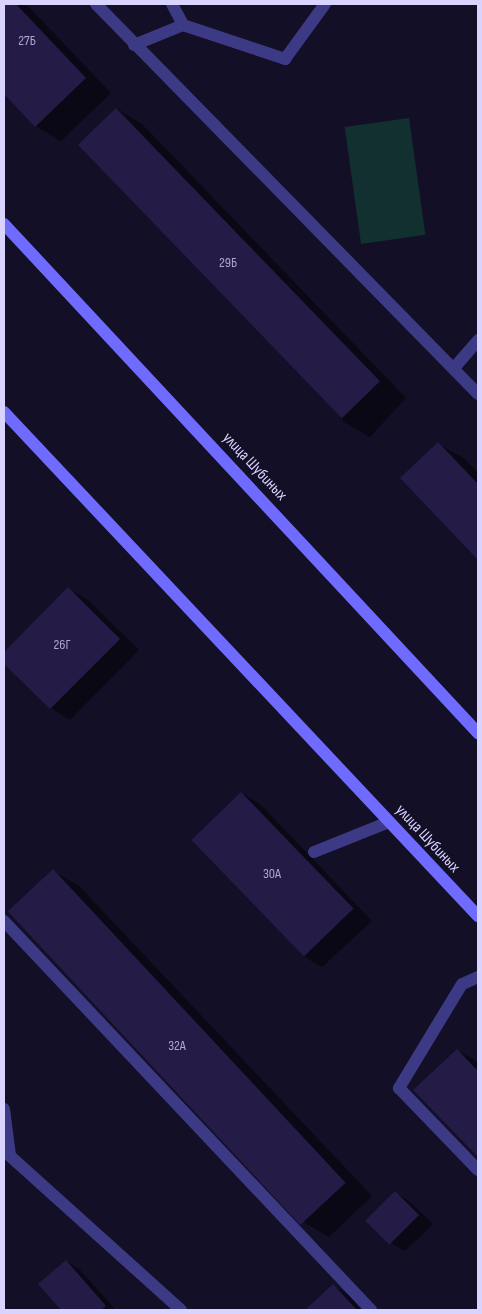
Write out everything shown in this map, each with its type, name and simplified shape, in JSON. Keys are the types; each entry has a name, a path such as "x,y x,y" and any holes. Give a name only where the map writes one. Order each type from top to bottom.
{"main road":[{"name":"улица Шубиных","path":"4,224 478,732"},
{"name":"улица Шубиных","path":"5,416 478,916"}],"street":[{"path":"96,4 134,45 478,394"},
{"path":"172,4 183,25"},
{"path":"134,45 183,25 285,59 325,4"},
{"path":"454,368 478,340"},
{"path":"314,852 389,822"},
{"path":"4,921 371,1310"},
{"path":"478,978 462,984 399,1088 478,1170"},
{"path":"4,1109 7,1159 181,1310"}],"green space":[{"path":"409,118 425,235 361,244 345,127"}],"building":[{"path":"4,4 16,4 86,78 35,127 4,94"},
{"path":"116,108 380,381 342,418 78,145"},
{"path":"438,442 478,484 478,560 400,478"},
{"path":"68,587 120,639 50,709 4,664 4,652"},
{"path":"241,792 354,909 304,956 191,840"},
{"path":"53,869 346,1183 300,1225 8,911"},
{"path":"457,1049 478,1071 478,1157 413,1090"},
{"path":"395,1191 419,1215 389,1245 365,1221"},
{"path":"66,1260 106,1306 101,1310 61,1310 38,1284"},
{"path":"333,1284 357,1310 305,1310"}]}
